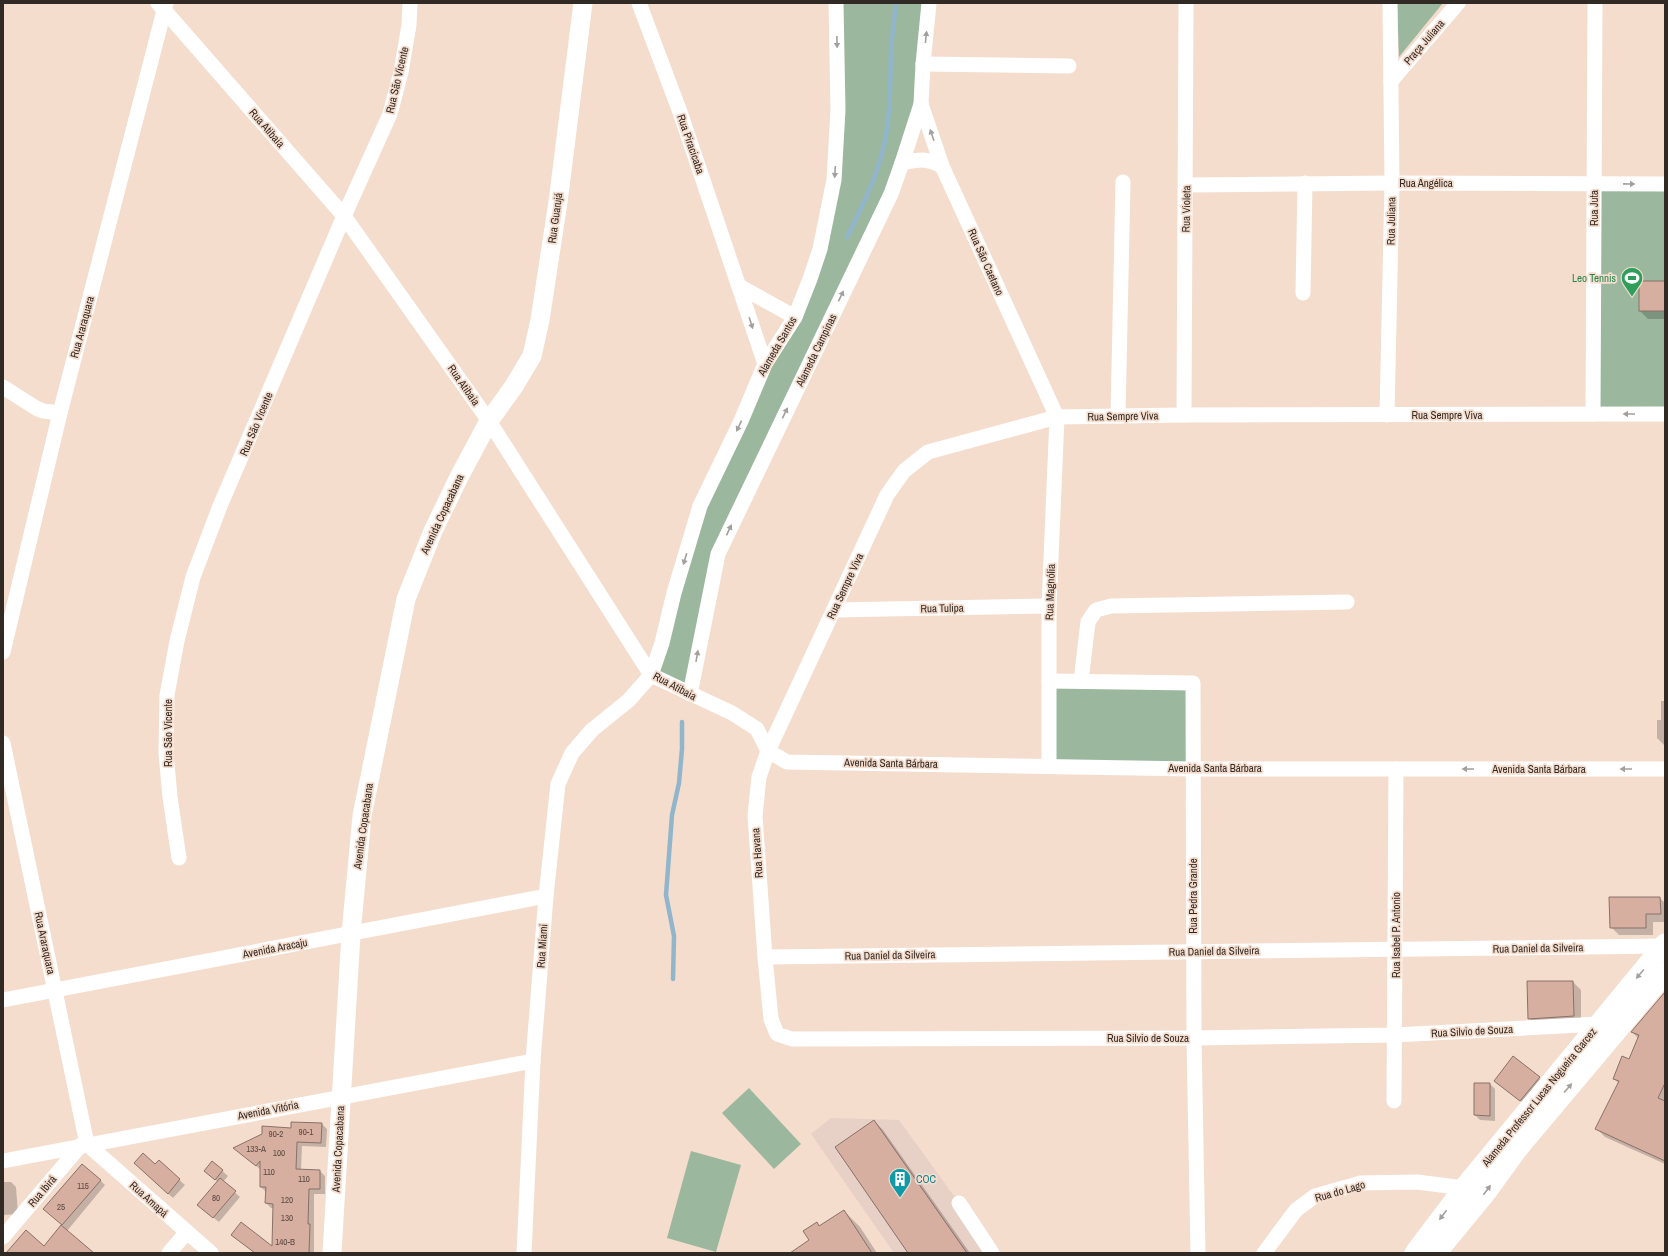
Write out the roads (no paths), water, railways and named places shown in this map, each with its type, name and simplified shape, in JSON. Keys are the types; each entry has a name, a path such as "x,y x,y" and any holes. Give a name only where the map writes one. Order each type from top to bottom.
{"main road":[{"name":"Alameda Professor Lucas Nogueira Garcez","path":"1415,1253 1464,1188 1664,946"},
{"name":"Alameda Professor Lucas Nogueira Garcez","path":"1436,1253 1486,1192 1518,1148 1665,973"}],"street":[{"name":"Rua São Vicente","path":"180,858 170,797 166,753 167,695 177,641 192,577 220,506 344,216 390,114 401,72 409,25 410,3"},
{"name":"Rua Guarujá","path":"489,421 514,386 532,356 540,320 558,202 583,3"},
{"name":"Rua Piracicaba","path":"639,3 680,112 765,364"},
{"name":"Alameda Santos","path":"651,675 662,643 674,593 700,506 741,420 765,364 794,317 810,279 820,249 834,180 838,110 836,3"},
{"name":"Alameda Campinas","path":"690,694 718,554 891,194 902,164 921,104 929,3"},
{"name":"Rua Violeta","path":"1184,415 1186,3"},
{"name":"Rua Juliana","path":"1387,415 1392,183 1390,3"},
{"name":"Praça Juliana","path":"1391,81 1458,3"},
{"name":"Rua Juta","path":"1593,414 1595,3"},
{"name":"Rua Atibaia","path":"162,5 344,216 489,421 651,675 732,713 757,729 768,751"},
{"name":"Rua Araraquara","path":"3,652 60,413 162,5"},
{"path":"923,64 1069,66"},
{"name":"Rua São Caetano","path":"921,104 942,166 1057,417"},
{"path":"902,164 916,160 929,160 942,166"},
{"path":"1118,416 1123,182"},
{"name":"Rua Angélica","path":"1186,184 1665,184"},
{"path":"1303,293 1305,184"},
{"path":"739,286 794,317"},
{"path":"3,387 36,408 43,411 60,413"},
{"name":"Rua Sempre Viva","path":"768,751 887,495 904,471 928,452 1057,417 1184,415 1665,414"},
{"name":"Rua Magnólia","path":"1049,766 1049,606 1057,417"},
{"name":"Avenida Copacabana","path":"332,1253 351,934 362,816 406,599 433,531 458,477 489,421"},
{"path":"1049,681 1081,681 1088,622 1096,610 1111,606 1346,602"},
{"name":"Rua Tulipa","path":"834,610 1049,606"},
{"name":"Rua Miami","path":"524,1253 533,1061 546,896 558,784 572,753 592,730 629,700 651,675"},
{"name":"Rua Pedra Grande","path":"1081,681 1193,683 1194,1038 1198,1253"},
{"name":"Rua Araraquara","path":"3,742 84,1144"},
{"name":"Avenida Santa Bárbara","path":"768,751 787,762 1193,768 1665,769"},
{"name":"Rua Havana","path":"765,957 755,816 759,778 768,751"},
{"name":"Rua Isabel P. Antonio","path":"1394,1101 1396,769"},
{"name":"Avenida Aracaju","path":"3,1000 546,896"},
{"name":"Rua Daniel da Silveira","path":"765,957 1664,946"},
{"name":"Rua Silvio de Souza","path":"765,957 771,1019 777,1034 792,1039 1194,1038 1395,1035 1598,1024"},
{"name":"Avenida Vitória","path":"3,1161 84,1144 533,1061"},
{"name":"Rua Amapá","path":"84,1144 211,1253"},
{"name":"Rua Ibirá","path":"3,1237 84,1144"},
{"name":"Rua do Lago","path":"1264,1253 1296,1210 1314,1196 1361,1183 1417,1182 1464,1188"},
{"path":"959,1203 992,1253"},
{"path":"169,1253 187,1232"}],"waterway":[{"path":"847,237 872,183 886,137 889,113 891,52 896,3"},
{"path":"673,979 674,936 666,895 672,815 679,783 682,749 682,722"}],"place":[{"name":"Leo Tennis","path":"1632,298"},
{"name":"COC","path":"900,1198"}]}
